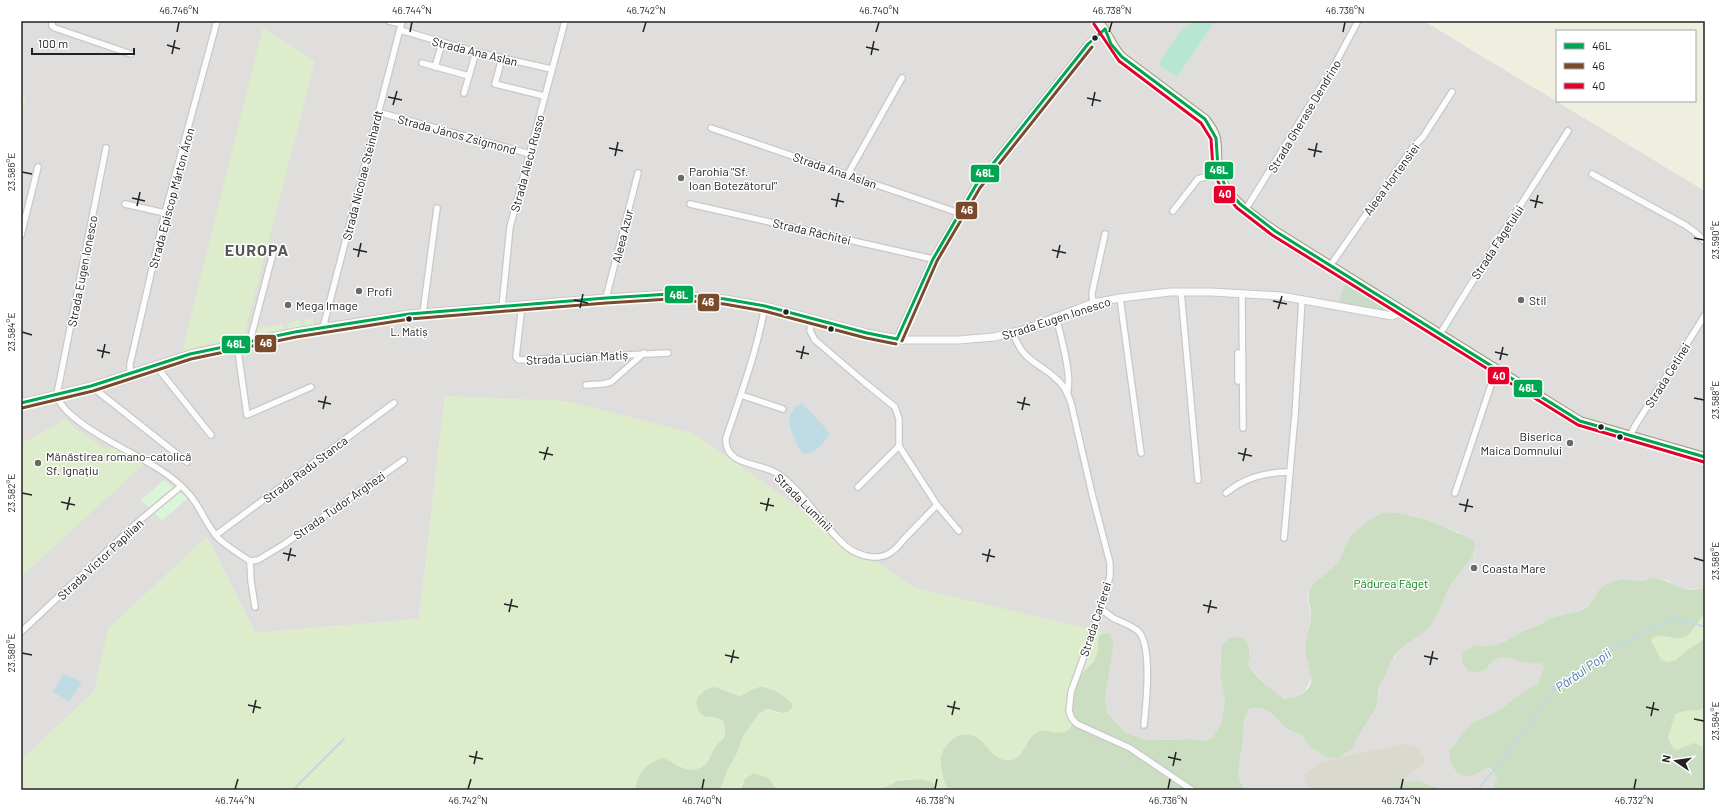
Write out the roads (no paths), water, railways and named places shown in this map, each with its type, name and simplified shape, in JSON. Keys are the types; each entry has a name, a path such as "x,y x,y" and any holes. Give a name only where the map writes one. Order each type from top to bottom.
{"main road":[{"path":"1098,21 1106,25 1113,47 1122,57 1189,106 1208,122 1214,131 1216,139 1219,173 1229,194 1275,231 1580,421 1705,457"}],"street":[{"path":"52,21 52,26 55,28 131,54"},
{"name":"Strada Episcop Márton Áron","path":"130,375 130,364 166,213 216,21"},
{"path":"389,21 402,23"},
{"name":"Strada Alecu Russo","path":"502,307 510,227 565,21"},
{"name":"Strada Gherase Dendrino","path":"1246,209 1335,64 1358,21"},
{"name":"Strada Nicolae Steinhardt","path":"323,328 402,23"},
{"path":"897,339 933,259 976,185 1088,44 1106,25"},
{"name":"Strada Ana Aslan","path":"400,30 476,52 551,69"},
{"path":"435,67 442,43"},
{"path":"464,93 476,52"},
{"path":"502,58 495,84 544,96"},
{"path":"422,63 469,76"},
{"path":"848,174 902,78"},
{"name":"Aleea Hortensiei","path":"1330,266 1413,147 1423,137 1452,92"},
{"name":"Strada János Zsigmond","path":"385,114 530,154"},
{"name":"Strada Ana Aslan","path":"711,128 959,213"},
{"name":"Strada Făgetului","path":"1440,334 1568,131"},
{"name":"Strada Eugen Ionesco","path":"57,394 106,148"},
{"path":"21,235 38,167"},
{"name":"Aleea Azur","path":"606,298 638,173"},
{"path":"1173,211 1198,179 1219,173"},
{"path":"1592,174 1685,225 1705,242"},
{"path":"125,204 166,213"},
{"name":"Strada Răchitei","path":"690,204 933,259"},
{"path":"423,313 437,208"},
{"path":"1093,303 1092,294 1105,234"},
{"path":"250,341 274,253"},
{"path":"1181,292 1198,480"},
{"name":"Strada Eugen Ionesco","path":"21,403 130,375 190,354 250,341 423,313 606,298 674,295 725,299 765,306 867,333 897,339 973,339 1013,333 1093,303 1120,298 1181,292 1302,299 1392,316 1399,314 1402,310"},
{"path":"1238,381 1239,310 1242,295"},
{"path":"1242,295 1242,428"},
{"path":"1120,298 1141,452"},
{"path":"1284,538 1302,299"},
{"name":"Strada Lucian Matiș","path":"522,305 517,359 668,353"},
{"name":"Strada Luminii","path":"765,306 760,338 726,438 726,447 729,454 738,460 763,467 779,475 851,549 869,557 890,553 937,505"},
{"name":"Strada Cetinei","path":"1630,436 1705,315"},
{"path":"1056,316 1068,375 1069,386 1067,393"},
{"path":"812,318 810,331 815,340 895,407 899,419 899,446 937,505 959,532"},
{"name":"Strada Carierei","path":"1013,333 1023,354 1054,376 1067,393 1110,563 1110,576 1101,609 1070,692 1069,711 1072,719 1077,724 1130,748 1192,790"},
{"path":"237,344 247,415 311,387"},
{"path":"586,385 612,382 644,353"},
{"path":"156,366 211,435"},
{"path":"1455,493 1496,370"},
{"path":"91,386 187,462"},
{"path":"57,394 60,402 82,424 155,467 181,486 195,502 216,535 236,552 250,561 255,607"},
{"path":"741,395 783,409"},
{"name":"Strada Radu Stanca","path":"216,535 394,403"},
{"path":"858,487 899,446"},
{"name":"Strada Tudor Arghezi","path":"250,561 258,560 283,545 404,460"},
{"path":"1226,493 1245,480 1251,478 1272,472 1290,472"},
{"name":"Strada Victor Papilian","path":"21,632 138,522 181,486"},
{"path":"1101,609 1113,618 1137,631 1144,640 1146,648 1146,686 1144,725"}],"water":[{"path":"800,404 803,404 829,432 826,440 820,446 812,452 804,454 799,449 794,439 790,428 789,419 793,410"},
{"path":"63,674 82,682 69,701 53,692"}],"waterway":[{"name":"Pârâul Popii","path":"1478,790 1530,723 1556,686 1601,654 1674,617 1705,627"},
{"path":"293,790 344,739"}],"place":[{"name":"Parohia \"Sf. Ioan Botezătorul\"","path":"681,178"},
{"name":"Profi","path":"359,291"},
{"name":"Stil","path":"1521,300"},
{"name":"Mega Image","path":"288,305"},
{"name":"L. Matiș","path":"409,319"},
{"name":"Biserica Maica Domnului","path":"1570,443"},
{"name":"Mănăstirea romano-catolică Sf. Ignațiu","path":"38,463"},
{"name":"Coasta Mare","path":"1474,568"}],"district":[{"name":"EUROPA","path":"257,249"}],"park label":[{"name":"Pădurea Făget","path":"1391,583"}]}
